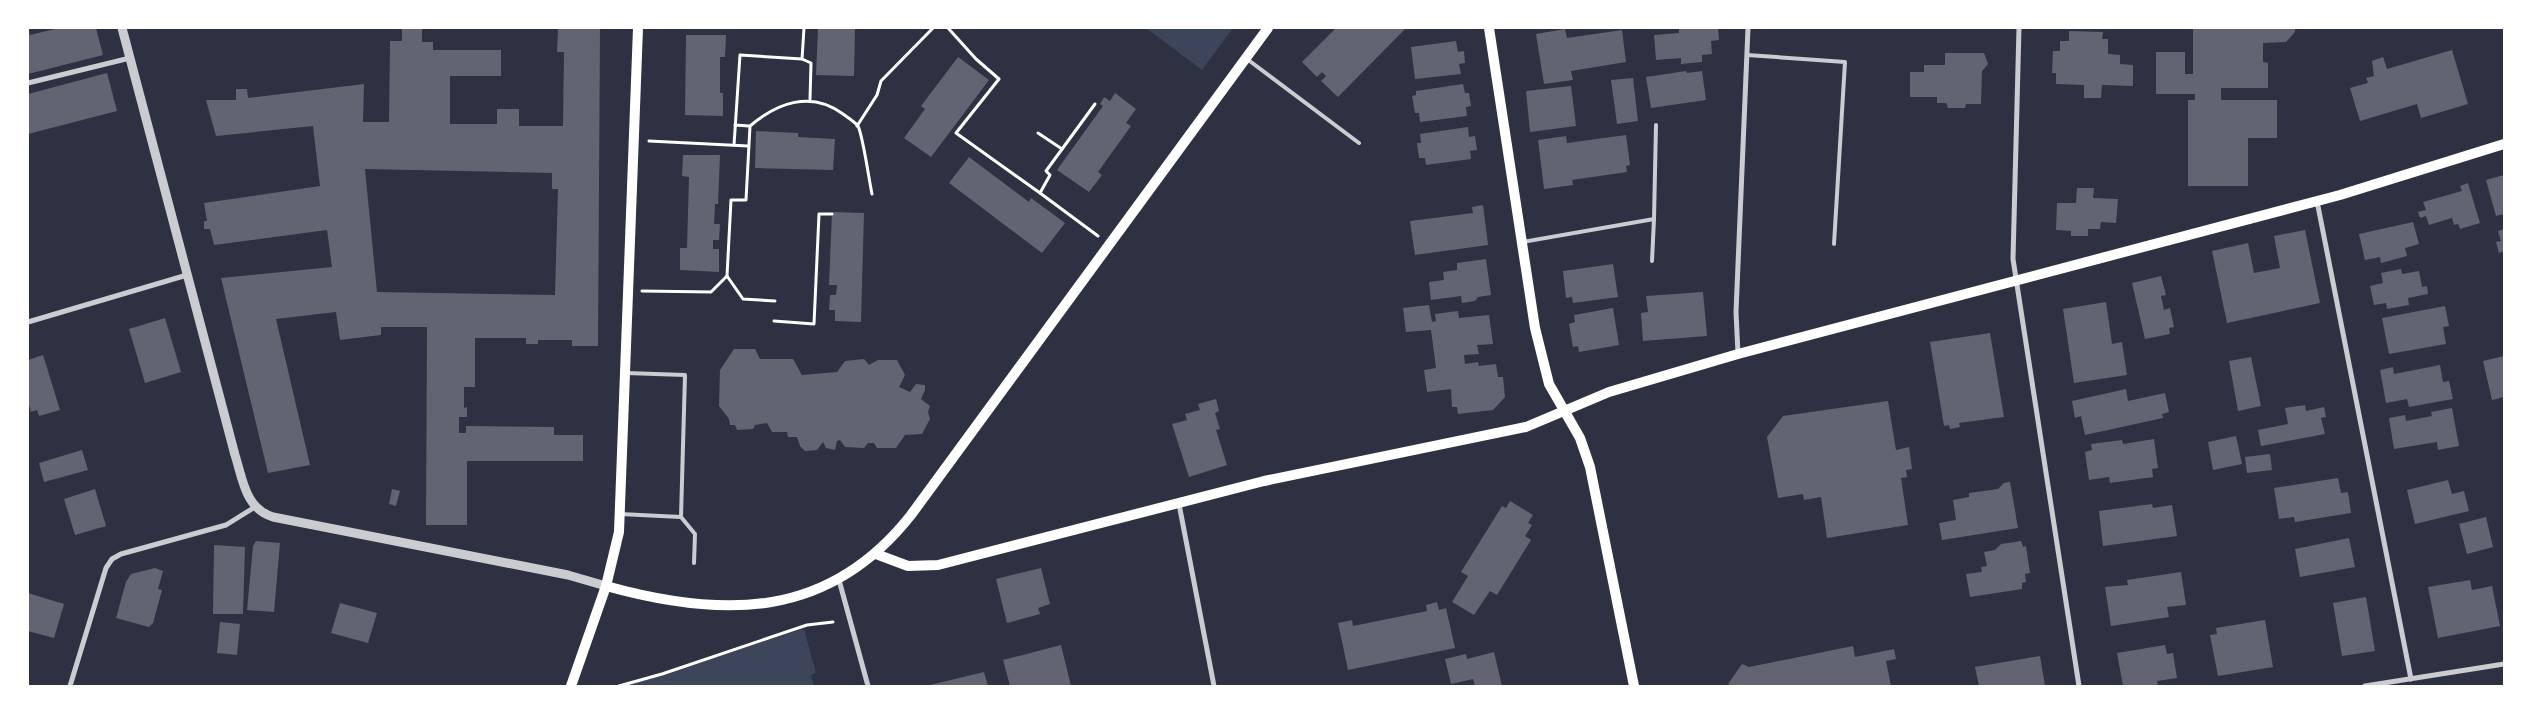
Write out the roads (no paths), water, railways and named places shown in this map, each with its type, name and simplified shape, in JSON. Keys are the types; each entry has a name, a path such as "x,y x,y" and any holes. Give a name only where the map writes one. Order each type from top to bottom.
{"main road":[{"path":"571,686 606,586 617,546 626,373 638,28"},
{"path":"606,586 674,601 737,605 786,599 816,591 839,580 876,554 911,516 1268,28"},
{"path":"1489,28 1535,328 1546,375 1580,438 1590,467 1634,686"},
{"path":"876,554 908,566 929,567 1264,482 1508,431 1535,424 1609,392 1738,354 2317,201 2504,144"}],"street":[{"path":"122,28 246,491 255,507 264,514 273,517 568,575 606,586"},
{"path":"1738,354 1736,312 1748,28"},
{"path":"2019,28 2013,235 2016,280 2079,686"},
{"path":"28,83 131,58"},
{"path":"2317,201 2411,679"},
{"path":"28,322 187,276"},
{"path":"1179,504 1214,686"},
{"path":"70,686 100,582 112,559 121,554 226,525 255,507"},
{"path":"839,580 868,686"},
{"path":"2365,686 2504,664"}],"lane":[{"path":"1747,55 1845,62 1834,244"},
{"path":"1246,59 1359,143"},
{"path":"1652,261 1656,125"},
{"path":"1521,242 1654,219"},
{"path":"626,373 685,375 680,518"},
{"path":"620,514 680,518 695,534 694,563"}]}
